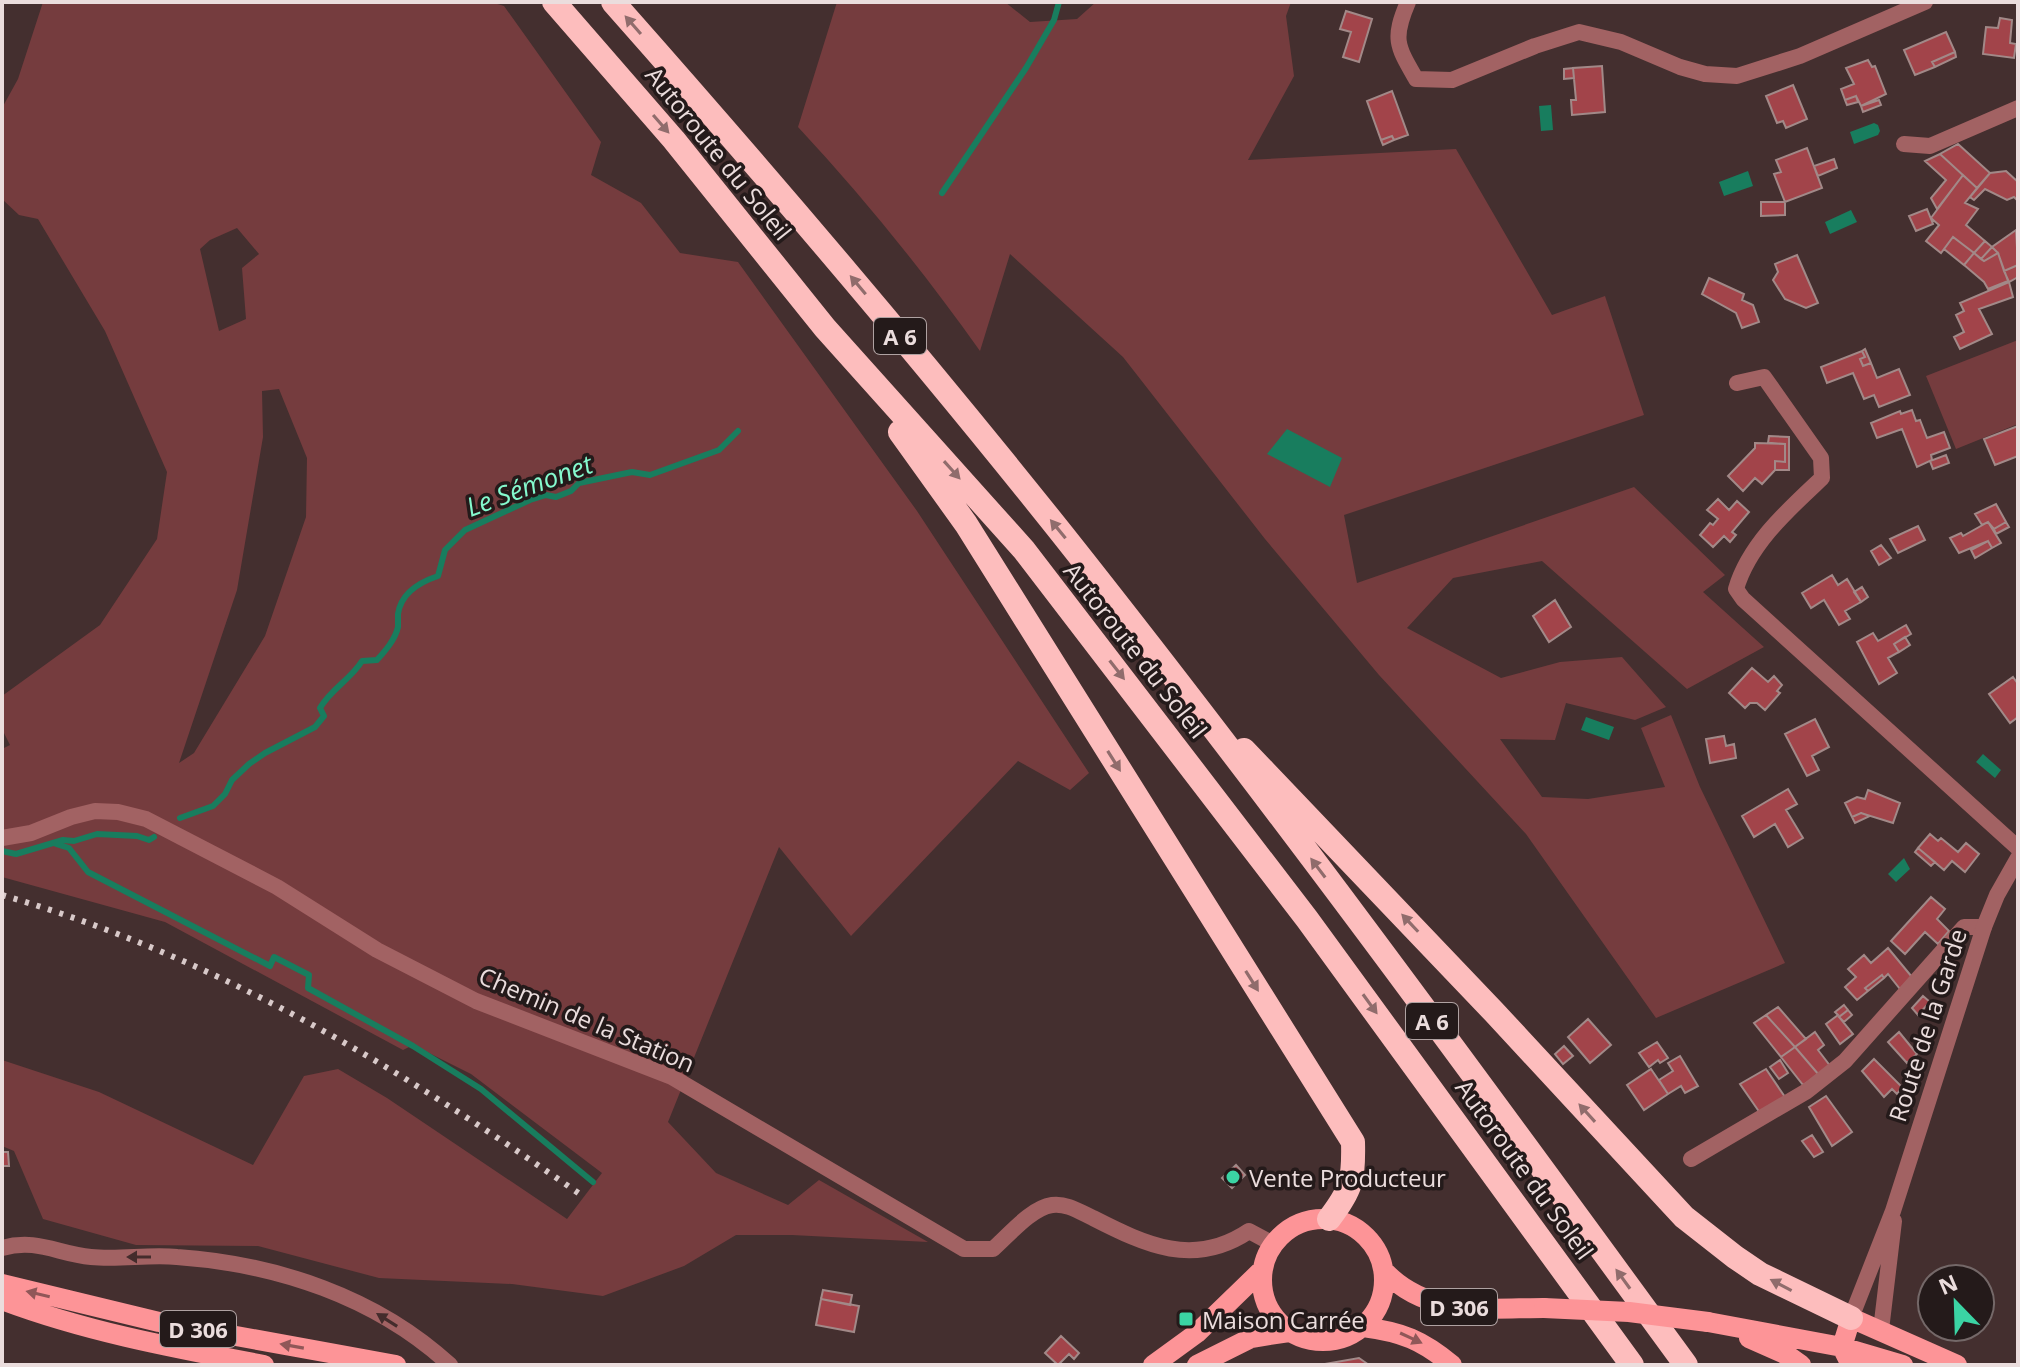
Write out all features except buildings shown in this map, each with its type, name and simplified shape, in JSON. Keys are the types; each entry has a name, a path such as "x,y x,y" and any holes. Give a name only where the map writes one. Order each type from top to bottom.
{"highway":[{"name":"Autoroute du Soleil","path":"554,2 674,140 825,328 1024,550 1316,931 1632,1365"},
{"name":"Autoroute du Soleil","path":"613,2 768,177 1062,534 1175,679 1511,1126 1686,1365"},
{"path":"825,328 966,524 1353,1142 1354,1175 1340,1205 1329,1219"},
{"path":"1175,679 1409,922 1684,1217 1760,1274 1851,1318"}],"main road":[{"path":"1313,1219 1329,1219 1349,1224 1366,1235 1378,1252 1384,1271 1384,1291 1377,1311 1363,1327 1346,1337 1327,1342 1307,1340 1289,1332 1276,1320 1266,1305 1262,1270 1273,1244 1298,1224 1313,1219"},
{"path":"1153,1365 1197,1333 1262,1270"},
{"name":"D 306","path":"1384,1271 1409,1293 1458,1307 1629,1312 1708,1322 1846,1356 1903,1365"},
{"name":"D 306","path":"2,1284 159,1322 396,1365"},
{"name":"D 306","path":"2,1300 36,1313 135,1341 264,1365"},
{"path":"1846,1356 1851,1318 1957,1365"},
{"path":"1708,1322 1760,1342 1801,1365"},
{"name":"D 306","path":"1363,1327 1395,1331 1418,1340 1452,1365"},
{"path":"1879,1361 1881,1330"},
{"path":"1197,1365 1251,1338 1289,1332"}],"street":[{"path":"1408,2 1401,18 1397,46 1416,79 1452,80 1535,46 1579,32 1621,42 1705,74 1737,76 1800,56 1925,2"},
{"path":"1904,144 1930,146 2018,108"},
{"path":"1737,383 1764,377 1821,458 1822,478 1778,519 1741,573 1736,589 1743,599 2018,848"},
{"name":"Chemin de la Station","path":"2,838 31,833 95,811 118,812 146,819 277,887 377,950 476,1001 672,1077 964,1249 993,1249 1037,1211 1052,1205 1069,1206 1134,1239 1162,1249 1180,1251 1223,1245 1249,1231 1273,1244"},
{"name":"Route de la Garde","path":"1851,1318 1893,1211 1984,927 1997,895 2018,858"},
{"path":"1691,1159 1807,1091 1845,1061 1964,927 1984,927"},
{"name":"Route de la Garde","path":"1881,1330 1894,1237 1893,1211"},
{"path":"2,1248 22,1242 91,1257 177,1256 274,1271 353,1299 433,1349 450,1365"}],"shaded area":[{"path":"43,2 491,2 504,6 601,142 591,175 641,203 680,253 738,262 917,511 1089,773 1070,790 1018,761 851,936 779,847 668,1122 716,1173 788,1205 819,1180 928,1242 736,1235 684,1266 603,1296 512,1284 379,1278 258,1246 136,1245 43,1219 14,1151 2,1146 2,1060 99,1092 253,1165 304,1076 338,1069 387,1098 567,1219 602,1173 471,1074 413,1045 403,1050 165,922 2,877 2,749 10,745 2,729 2,696 100,625 157,539 167,472 105,331 38,219 19,215 2,199 2,108 18,79","holes":["237,228 259,254 242,268 246,319 219,331 200,249 210,240","279,389 307,458 306,517 265,636 194,753 179,763 237,590 263,437 262,391"]},
{"path":"837,2 1005,2 1030,22 1077,19 1096,2 1291,2 1286,16 1294,76 1248,160 1456,149 1552,315 1605,296 1644,415 1344,515 1357,583 1634,487 1725,575 1703,592 1764,647 1687,689 1542,561 1453,578 1407,628 1501,678 1560,662 1622,657 1666,707 1635,720 1566,703 1555,740 1500,739 1542,797 1588,799 1665,787 1641,728 1671,715 1700,787 1785,963 1656,1018 1526,834 1379,675 1265,539 1123,357 1010,254 980,351 893,236 798,127"},
{"path":"1551,105 1553,130 1541,131 1539,106"},
{"path":"1874,123 1880,131 1878,135 1854,144 1850,132"},
{"path":"1748,171 1753,186 1724,196 1719,182"},
{"path":"1851,210 1857,222 1830,234 1825,222"},
{"path":"2018,340 2018,424 1956,449 1926,376"},
{"path":"1287,429 1342,458 1330,487 1267,454"},
{"path":"1586,717 1614,727 1609,740 1581,730"},
{"path":"1983,754 2001,770 1995,778 1976,762"},
{"path":"1904,858 1910,869 1896,882 1888,874"}],"waterway":[{"name":"Le Sémonet","path":"942,193 1026,68 1054,20 1059,2"},
{"name":"Le Sémonet","path":"180,818 213,806 225,794 232,780 249,764 315,727 324,716 320,708 330,695 362,661 377,660 386,649 397,632 403,600 418,585 438,576 445,550 465,530 530,500 546,495 556,497 571,491 579,483 632,472 650,475 719,450 738,431"},
{"name":"Le Sémonet","path":"2,851 16,854 97,834 137,836 149,840 154,837"},
{"path":"56,844 69,848 88,872 270,966 274,957 309,975 308,988 413,1046 481,1089 593,1182"}],"railway":[{"path":"2,895 83,921 160,951 306,1021 446,1104 584,1197"}],"place":[{"name":"Vente Producteur","path":"1233,1177"},
{"name":"Maison Carrée","path":"1186,1319"}]}
